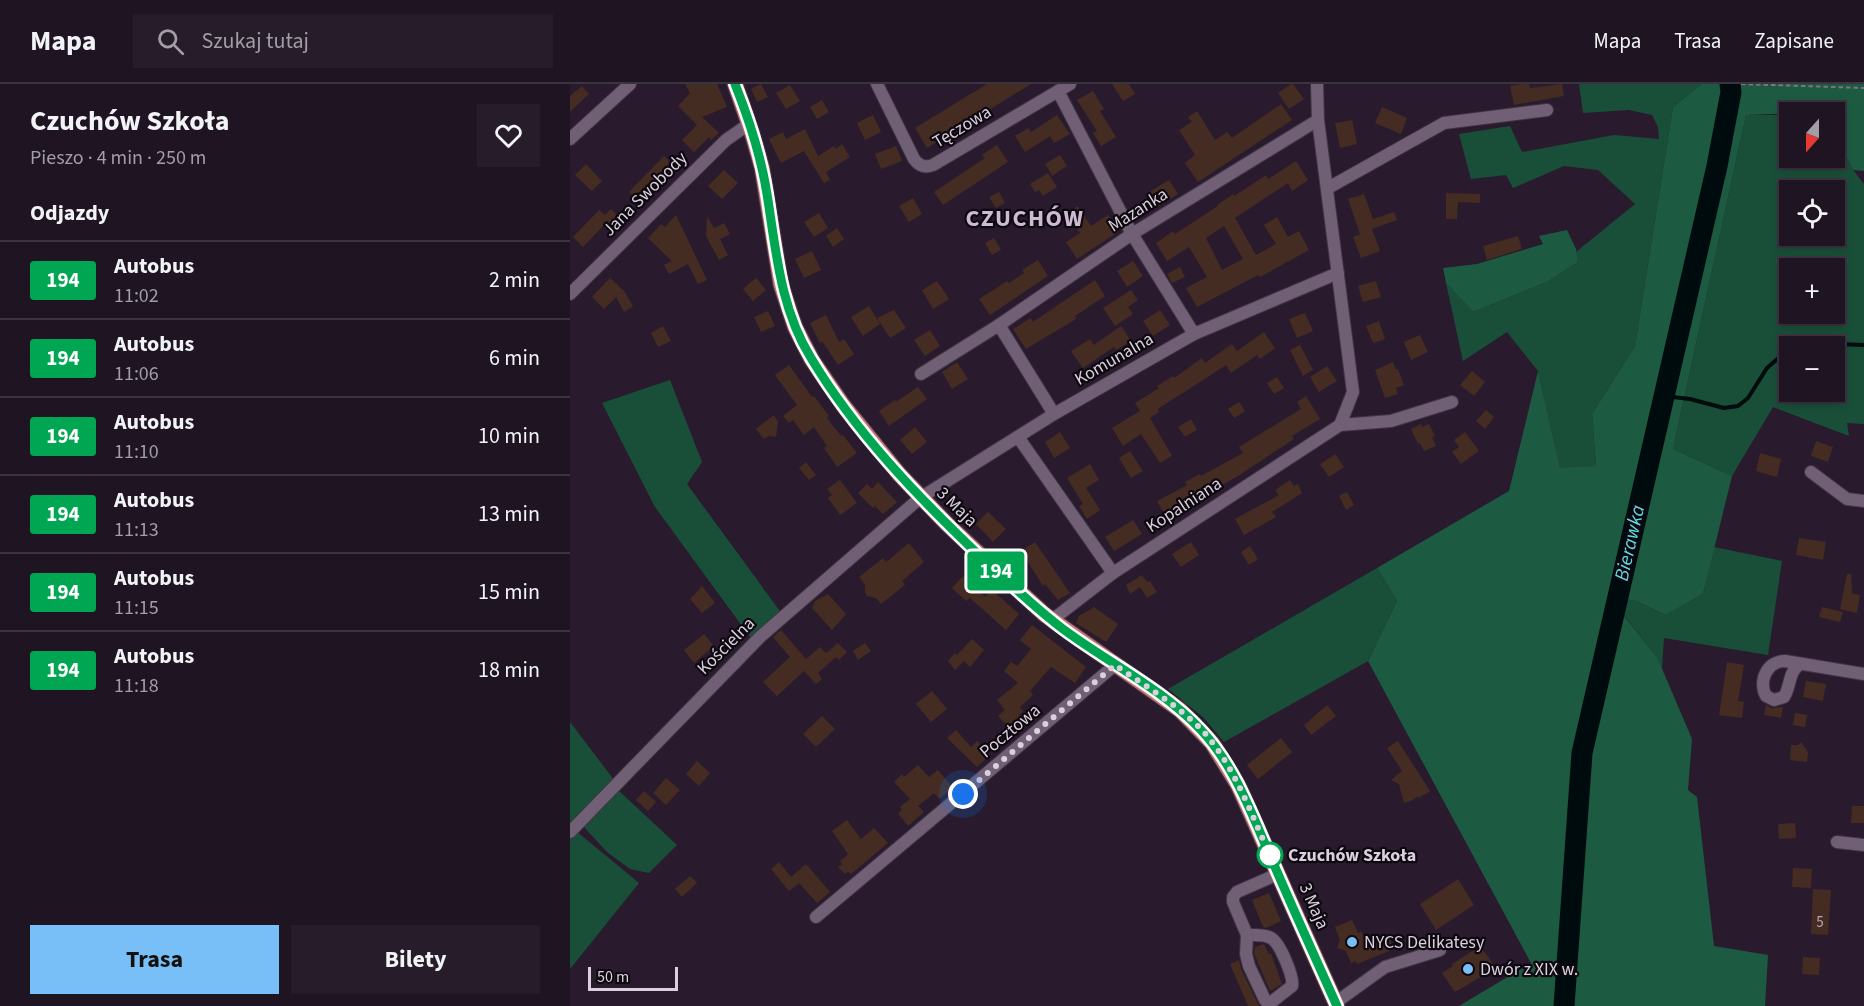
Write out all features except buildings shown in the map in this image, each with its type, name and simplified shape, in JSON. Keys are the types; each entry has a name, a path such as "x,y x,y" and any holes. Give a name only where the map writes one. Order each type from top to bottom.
{"main road":[{"name":"3 Maja","path":"735,84 749,124 764,180 781,285 798,335 812,360 843,405 920,498 1052,620 1179,710 1212,743 1238,785 1336,1004"}],"street":[{"path":"570,139 630,84"},
{"name":"Tęczowa","path":"877,84 914,159 918,164 930,167 1070,84"},
{"path":"1317,84 1318,120 1353,392 1340,425"},
{"path":"1058,91 1132,234 1194,334"},
{"path":"1328,188 1444,123 1547,110"},
{"name":"Mazanka","path":"921,374 999,325 1132,234 1318,120"},
{"name":"Jana Swobody","path":"570,294 726,140 749,124"},
{"name":"Komunalna","path":"920,498 1054,414 1194,334 1338,273"},
{"path":"999,325 1054,414"},
{"name":"Kopalniana","path":"1052,620 1113,573 1340,425 1391,421 1452,402"},
{"path":"1018,437 1113,573"},
{"path":"1811,472 1847,499 1864,501"},
{"name":"Kościelna","path":"570,832 760,637 920,498"},
{"path":"1800,664 1864,674"},
{"name":"Pocztowa","path":"816,917 1115,665"},
{"path":"1837,842 1864,845"},
{"path":"1247,935 1264,936 1276,942 1292,977 1292,987 1270,1005 1249,966 1246,954 1247,935 1233,897 1237,892 1278,874"},
{"path":"1336,1004 1384,967 1440,950"}],"path":[{"path":"1740,84 1864,88"}],"green space":[{"path":"1579,84 1702,84 1673,107 1635,346 1592,414 1596,466 1560,469 1538,371 1507,332 1463,361 1446,283 1473,312 1547,282 1578,262 1576,252 1635,204 1598,170 1564,166 1513,188 1506,175 1471,179 1459,134 1510,126 1522,152 1614,135 1659,139 1658,127 1652,115 1629,110 1583,113"},
{"path":"1702,84 1864,84 1864,171 1853,170 1845,154 1845,102 1779,102 1779,114 1746,115 1673,449 1732,476 1703,594 1666,615 1636,601 1608,596 1657,657 1692,739 1688,790 1697,797 1714,946 1768,955 1765,1006 1459,1006 1531,963 1368,661 1397,601 1377,568 1509,491 1538,371 1560,468 1596,466 1592,414 1635,346 1673,107"},
{"path":"1746,115 1779,115 1779,168 1845,168 1845,154 1864,184 1864,424 1847,423 1849,436 1773,407 1732,476 1673,449"},
{"path":"1567,230 1576,249 1578,262 1547,282 1473,312 1446,283 1443,268 1477,264 1543,244 1539,236"},
{"path":"670,380 702,462 687,484 782,614 753,641 655,507 602,403"},
{"path":"1714,547 1782,561 1768,655 1664,638 1662,669 1657,657 1608,595 1636,601 1666,615 1703,594"},
{"path":"1377,568 1397,601 1368,661 1224,742 1203,717 1168,689"},
{"path":"570,722 614,780 570,824"},
{"path":"618,790 677,845 649,873 630,869 607,852 584,827"},
{"path":"576,831 639,883 570,969 570,838"}],"waterway":[{"name":"Bierawka","path":"1564,1006 1582,753 1717,166 1731,92 1730,84"},
{"path":"1845,344 1864,345"},
{"path":"1664,396 1690,399 1724,408 1738,406 1748,398 1767,368 1779,358"}],"bus line":[{"name":"194","path":"735,84 762,168 781,285 795,327 812,360 843,405 887,460 947,524 1017,590 1073,637 1168,701 1202,730 1231,771 1238,785 1337,1006"}],"place":[{"name":"Czuchów Szkoła","path":"1270,855"},
{"name":"NYCS Delikatesy","path":"1352,942"},
{"name":"Dwór z XIX w.","path":"1468,969"}],"district":[{"name":"CZUCHÓW","path":"1025,218"}],"route":[{"path":"963,794 1115,665 1168,701 1202,730 1231,771 1270,855"}]}
